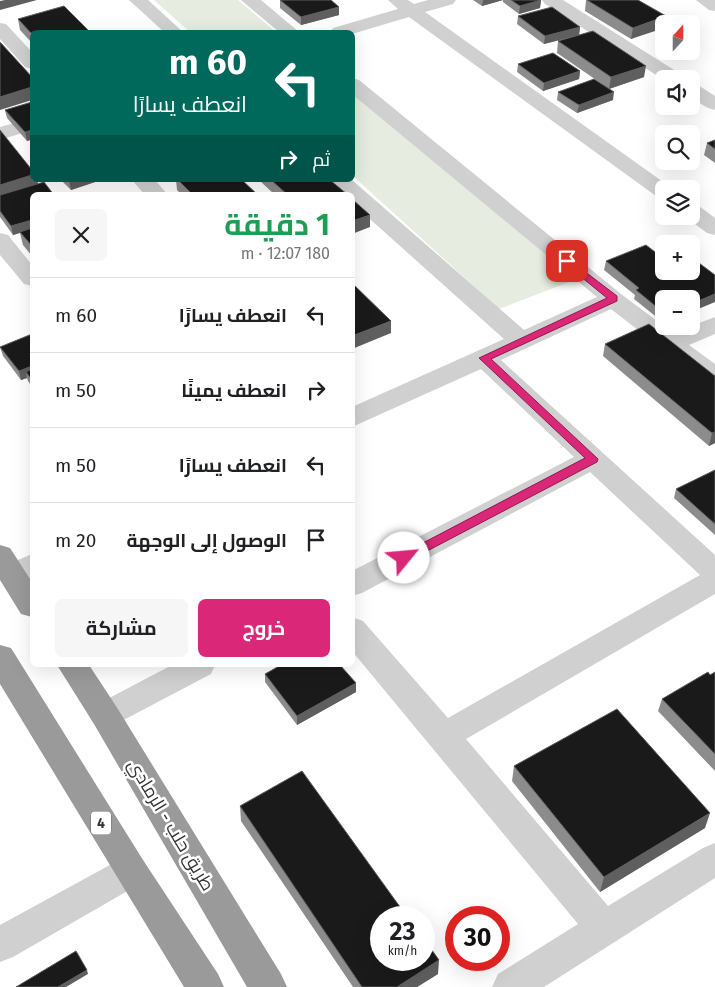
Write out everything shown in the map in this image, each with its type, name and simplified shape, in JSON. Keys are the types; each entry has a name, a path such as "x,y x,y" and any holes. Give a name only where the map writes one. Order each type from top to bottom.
{"highway":[{"path":"15,565 30,601"},
{"name":"4","path":"0,657 131,871 205,987"},
{"name":"طريق حلب - الرمادي","path":"73,667 105,715 268,987"}],"street":[{"path":"138,0 172,30"},
{"path":"250,0 288,30"},
{"path":"344,30 404,5 447,0"},
{"path":"551,0 661,70"},
{"path":"705,0 715,6"},
{"path":"404,5 655,185"},
{"path":"0,28 30,61"},
{"path":"355,86 613,298 715,377"},
{"path":"700,95 715,104"},
{"path":"0,134 30,125"},
{"path":"145,182 154,192"},
{"path":"342,182 353,192"},
{"path":"355,193 520,341"},
{"path":"700,217 715,228"},
{"path":"0,240 30,277"},
{"path":"356,411 484,358 613,298"},
{"path":"671,343 715,325"},
{"path":"484,358 715,572"},
{"path":"355,583 593,459"},
{"path":"444,736 715,580"},
{"path":"355,632 604,928"},
{"path":"105,715 196,667"},
{"path":"511,987 715,859"},
{"path":"0,945 131,871"}],"shaded area":[{"path":"154,0 238,0 274,30 188,30"},
{"path":"355,93 577,279 499,309 355,178"}],"building":[{"path":"280,0 331,0 339,7 301,17"},
{"path":"511,0 541,0 520,6"},
{"path":"587,0 638,0 664,15 655,15 655,20 633,28"},
{"path":"64,6 88,30 30,30 30,32 18,19"},
{"path":"552,7 580,27 545,36 518,16"},
{"path":"593,31 646,66 611,77 558,41"},
{"path":"0,42 30,75 30,88 0,97"},
{"path":"553,53 580,71 544,83 518,64"},
{"path":"594,79 614,92 579,105 558,92"},
{"path":"30,103 30,131 25,132 5,110"},
{"path":"0,130 30,168 30,176 0,185"},
{"path":"715,140 715,149 707,143"},
{"path":"44,182 52,192 30,192 30,221 11,226 0,211 0,195"},
{"path":"180,182 244,182 255,192 190,192"},
{"path":"273,182 332,182 344,192 285,192"},
{"path":"355,202 370,215 355,220"},
{"path":"30,229 30,244 20,232"},
{"path":"646,245 655,252 655,280 700,280 700,264 715,275 715,294 700,300 700,290 655,290 655,306 636,290 639,288 606,261"},
{"path":"355,286 391,321 355,335"},
{"path":"649,324 655,329 655,335 663,335 715,376 715,432 712,433 605,344"},
{"path":"30,335 30,367 19,371 0,347"},
{"path":"715,470 715,524 676,489"},
{"path":"277,667 342,667 356,683 297,716 265,674"},
{"path":"708,672 710,675 715,672 715,754 662,699"},
{"path":"617,709 710,813 604,877 514,766"},
{"path":"302,771 399,906 370,906 370,971 422,971 397,987 362,987 240,806"},
{"path":"76,951 87,970 58,987 16,987"},
{"path":"435,954 439,960 435,963"}],"route":[{"path":"404,558 593,459 484,358 613,298 567,261"}]}
